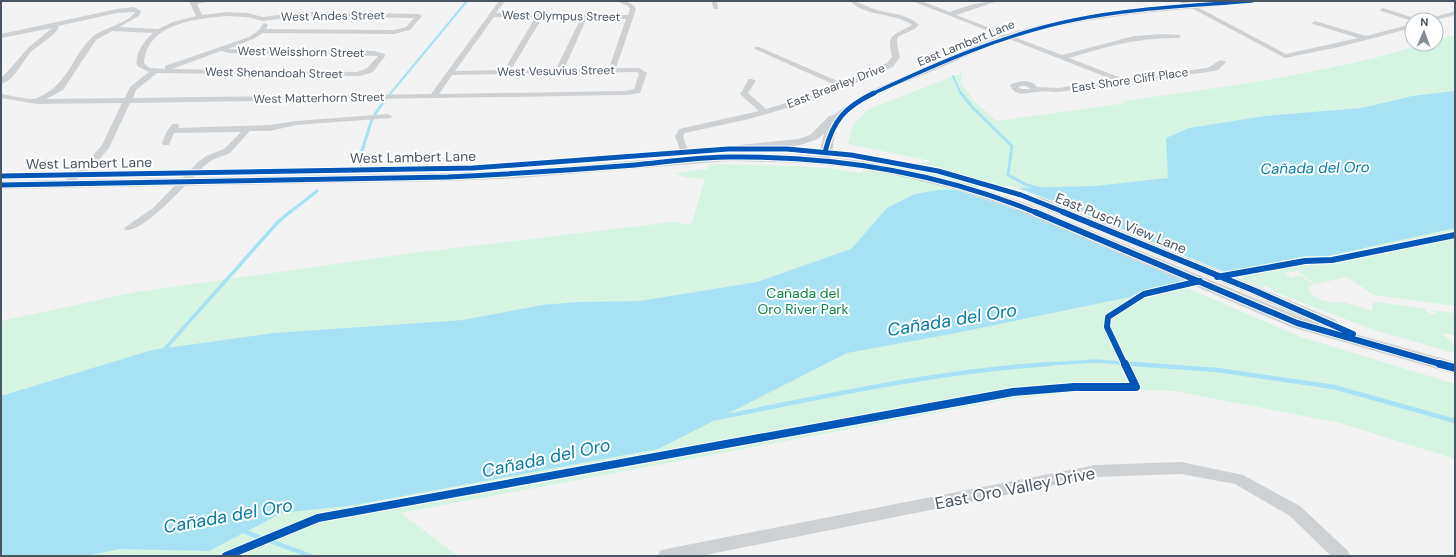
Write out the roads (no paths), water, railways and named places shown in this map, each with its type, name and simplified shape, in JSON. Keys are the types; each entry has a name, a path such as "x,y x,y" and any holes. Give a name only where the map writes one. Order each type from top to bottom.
{"main road":[{"name":"West Lambert Lane","path":"1,176 466,168 728,149 769,149 828,158"},
{"name":"East Pusch View Lane","path":"828,158 851,155 930,169 1005,190 1061,211 1398,351"},
{"path":"534,173 549,167 612,161 623,156"},
{"name":"West Lambert Lane","path":"1,186 448,178 534,173 730,157 828,158"},
{"name":"East Pusch View Lane","path":"828,158 921,176 1002,199 1070,226 1297,323 1455,368"}],"street":[{"path":"200,17 193,2 207,1"},
{"path":"433,96 502,1"},
{"path":"612,70 633,9 630,5 621,1"},
{"name":"East Brearley Drive","path":"684,152 679,136 682,131 765,112 812,98 890,65 896,57 892,44 895,36 913,28 916,25 914,22 867,10 853,1"},
{"path":"915,1 1124,81"},
{"path":"952,14 973,6 995,1"},
{"path":"1181,1 1285,56 1365,39 1404,28"},
{"name":"East Lambert Lane","path":"828,158 831,129 843,112 855,103 881,90 1009,36 1044,26 1094,16 1189,5 1252,1"},
{"path":"1,36 134,9 138,10 135,17 109,29 90,43 60,88 37,102"},
{"path":"1383,10 1404,17"},
{"path":"1444,16 1455,13"},
{"name":"West Andes Street","path":"158,31 180,22 216,15 237,14 256,16 263,19 302,14 420,16 408,30 401,32 262,31"},
{"name":"West Olympus Street","path":"492,15 630,16"},
{"path":"506,72 540,15"},
{"path":"559,71 585,16"},
{"path":"66,184 101,154 136,86 155,71 174,66 251,38 262,31 265,24 263,19"},
{"path":"1315,23 1365,39"},
{"path":"1,82 11,73 30,49 54,30 56,27 53,25"},
{"path":"109,29 158,31"},
{"path":"155,71 144,68 139,62 150,38 158,31"},
{"path":"1063,57 1131,39 1160,35 1178,36"},
{"path":"757,48 843,86"},
{"name":"West Weisshorn Street","path":"221,49 229,51 381,54"},
{"name":"West Shenandoah Street","path":"155,71 357,74 370,70 382,56 381,54"},
{"name":"East Shore Cliff Place","path":"1034,90 1058,90 1208,70 1215,68 1222,62"},
{"name":"West Vesuvius Street","path":"449,73 633,70 642,72 637,91"},
{"path":"752,81 744,94 765,112"},
{"name":"West Matterhorn Street","path":"1,96 37,102 625,93 637,91"},
{"path":"728,149 788,144 806,140 816,135 832,118 843,112"},
{"path":"166,143 173,128 248,130 296,123 388,116"},
{"path":"129,228 156,210 206,160 231,148 248,130"},
{"name":"East Oro Valley Drive","path":"666,556 1095,471 1181,468 1238,479 1295,511 1342,556"}],"water":[{"name":"Cañada del Oro","path":"1455,91 1455,228 1328,256 1306,256 1179,282 1130,297 951,334 847,353 658,449 355,505 282,513 209,551 119,549 86,556 1,556 1,396 152,350 274,333 463,320 542,305 578,302 640,301 757,282 851,249 887,208 915,194 939,190 1095,186 1168,178 1166,138 1189,128 1265,116 1362,108 1412,96"}],"waterway":[{"path":"390,94 467,1"},
{"path":"953,76 961,94"},
{"path":"961,93 973,108 1012,146 1008,175 1027,185 1042,189"},
{"path":"375,114 385,100"},
{"path":"353,163 362,151 372,119"},
{"path":"289,213 317,191"},
{"path":"163,351 278,222 290,212"},
{"path":"1034,365 1095,361 1147,365"},
{"path":"717,418 924,378 1008,367 1050,364"},
{"path":"1133,364 1147,365"},
{"path":"1147,365 1217,370 1334,387 1455,421"},
{"name":"Cañada del Oro","path":"243,531 311,556"}],"park label":[{"name":"Cañada del Oro River Park","path":"803,302"}]}
